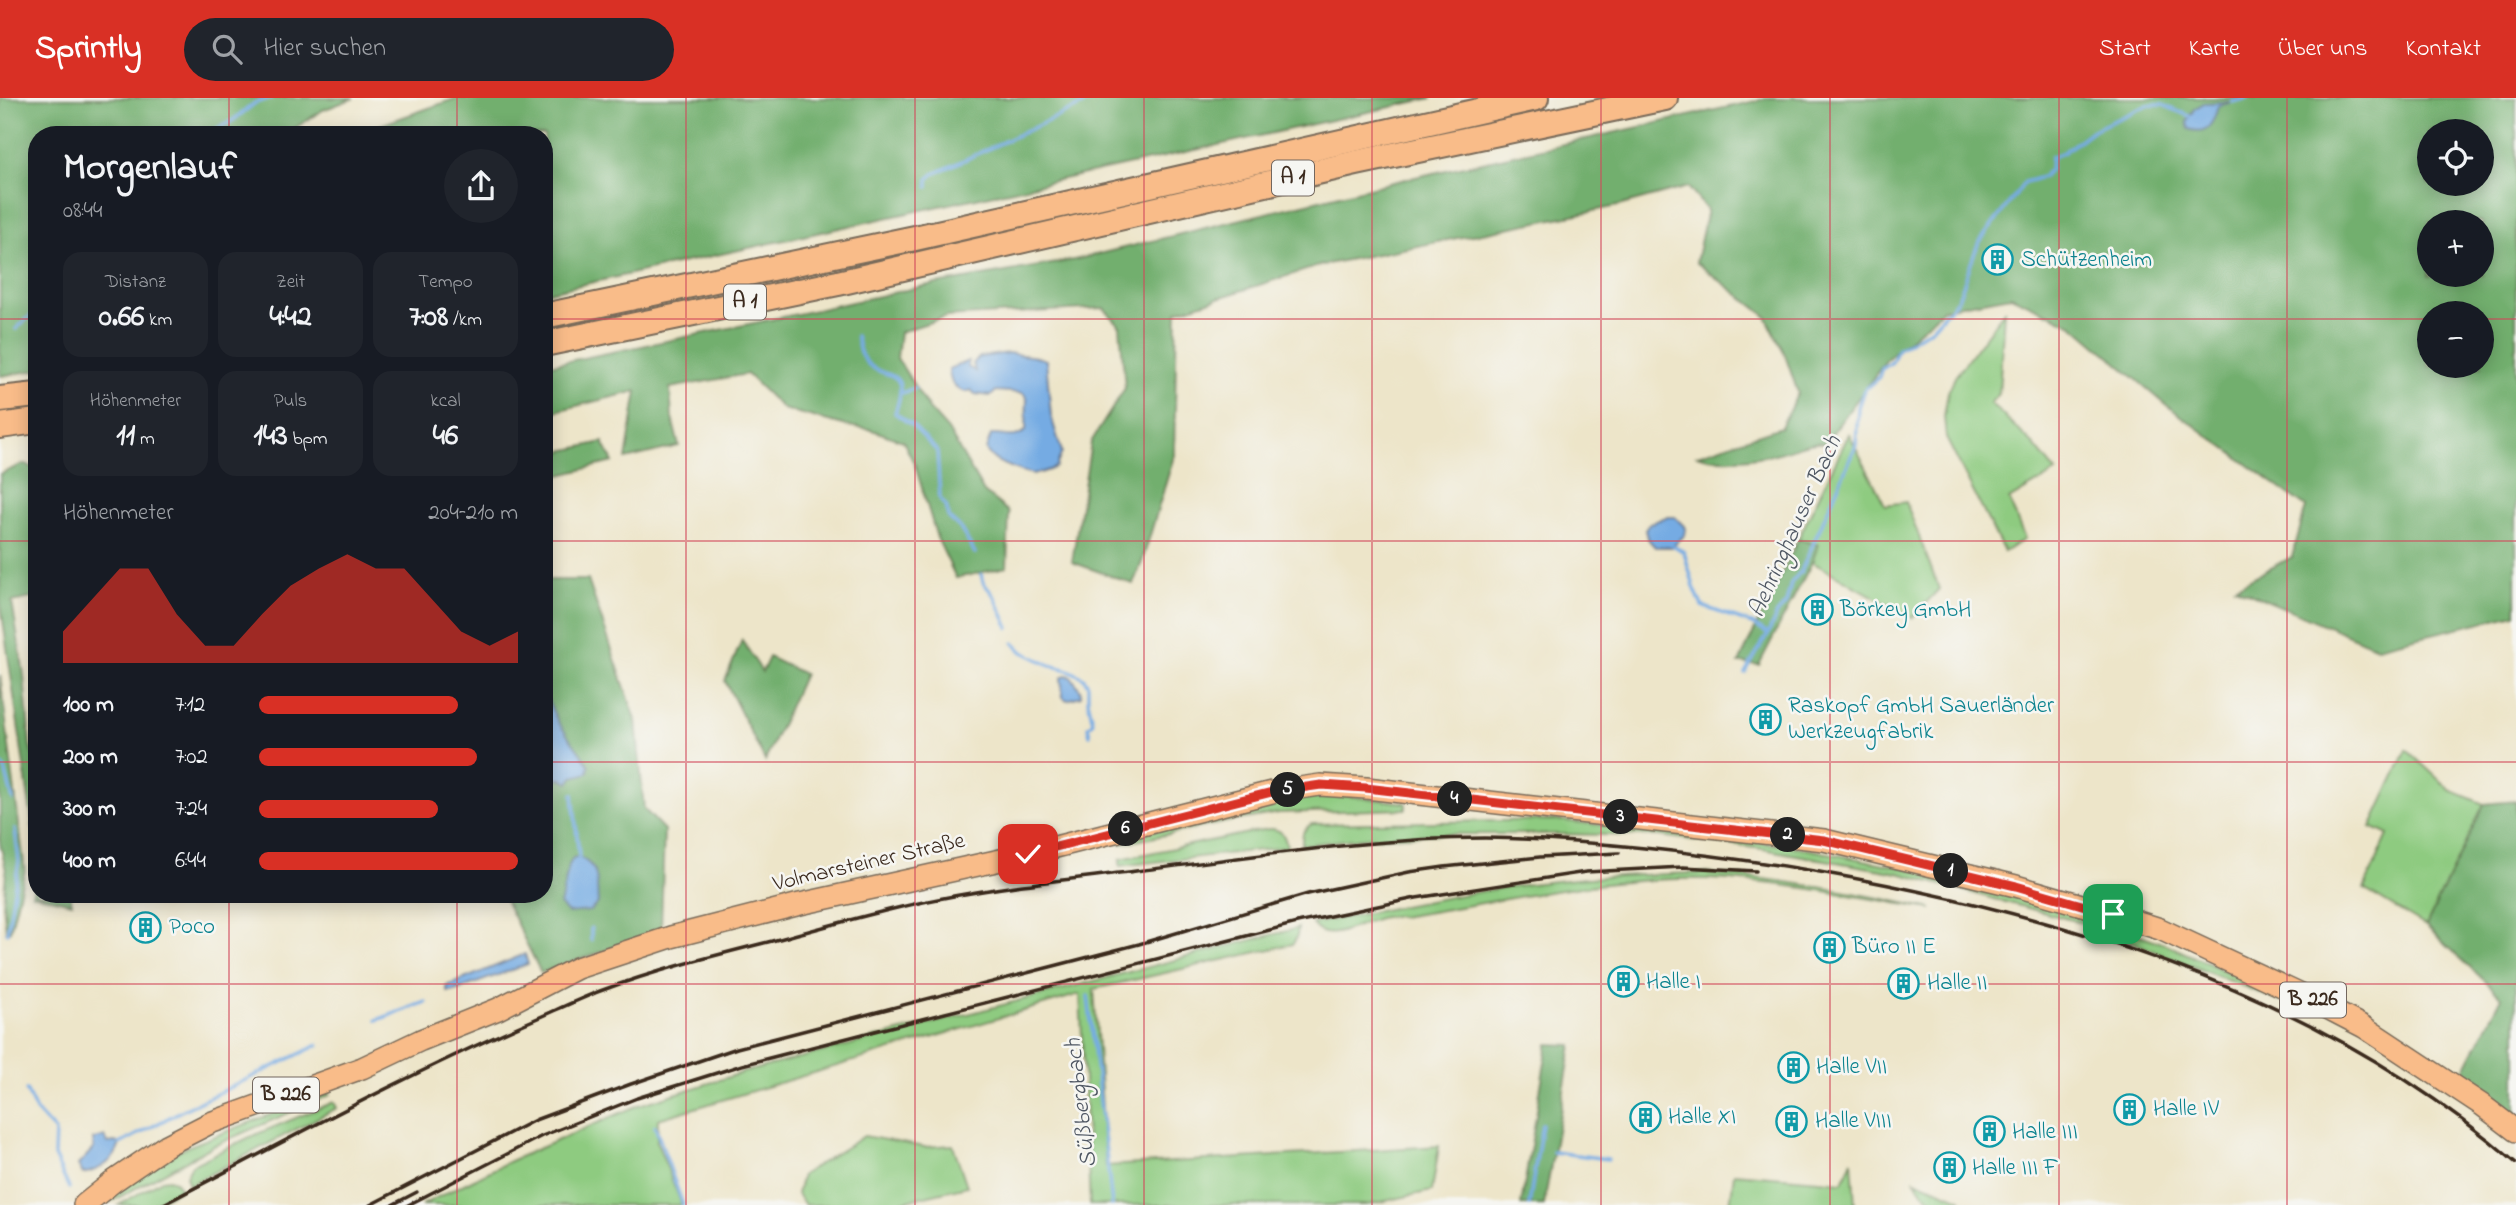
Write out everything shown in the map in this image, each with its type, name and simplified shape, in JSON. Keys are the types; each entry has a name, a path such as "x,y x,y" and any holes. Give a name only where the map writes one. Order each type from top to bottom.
{"highway":[{"name":"A 1","path":"553,314 889,244 1536,98"},
{"name":"A 1","path":"553,344 850,280 1356,163 1665,98"},
{"path":"0,399 28,396"},
{"path":"0,426 28,422"},
{"path":"0,431 28,433"}],"main road":[{"name":"Volmarsteiner Straße","path":"84,1205 167,1145 210,1123 362,1068 421,1040 498,1009 577,968 671,937 800,904 1028,854 1272,792 1321,785 1377,789 1824,840 2016,886 2160,929 2314,1001 2364,1027 2516,1131"}],"green space":[{"path":"0,98 354,98 323,110 298,126 28,126 28,371 0,376"},
{"path":"457,98 1432,98 553,291 553,126 378,126"},
{"path":"1769,98 2516,98 2516,614 2377,647 2235,587 2292,557 2306,507 2165,404 2073,325 2011,296 1945,308 1888,358 1825,443 1743,459 1713,459 1697,455 1781,427 1798,393 1785,355 1766,316 1696,262 1707,210 1688,187 1618,206 1322,265 1177,311 1174,456 1133,584 1072,562 1091,442 1125,388 1120,326 1104,308 946,317 900,332 897,358 929,409 948,430 984,492 1009,512 1007,567 956,578 937,538 915,465 903,441 869,429 783,409 747,374 670,388 672,418 679,446 626,459 637,391 553,412 553,364 924,286 1074,260 1393,182"},
{"path":"2004,311 1999,394 1990,403 2034,445 2056,472 2009,500 2025,539 2004,552 1946,438 1944,416 1948,392 1955,377"},
{"path":"1849,434 1885,505 1906,502 1939,589 1912,618 1812,562 1817,545 1798,539"},
{"path":"603,442 613,462 553,477 553,453"},
{"path":"23,464 28,466 28,599 12,602 24,674 28,721 28,793 0,600 0,474"},
{"path":"1798,539 1818,545 1812,562 1759,665 1739,663"},
{"path":"553,580 588,580 636,720 644,809 664,830 661,931 541,973 506,903 553,903"},
{"path":"742,640 762,672 769,657 804,674 765,761 725,681"},
{"path":"0,675 25,871 10,931 6,931 3,904 6,871 0,843"},
{"path":"2407,750 2450,790 2484,804 2426,926 2364,889 2388,835 2371,827"},
{"path":"1347,796 1406,803 1406,809 1279,813 1121,844 1119,839 1280,800"},
{"path":"2516,801 2516,1119 2461,1076 2502,997 2426,926 2484,804"},
{"path":"1555,820 1791,846 1910,869 2093,919 2163,943 2281,996 2279,1001 2090,925 1898,873 1763,849 1660,836 1553,834 1441,834 1302,845 1303,833 1312,824"},
{"path":"1268,829 1282,833 1287,847 1120,866 1120,859"},
{"path":"1705,873 1819,887 1932,909 1763,883 1668,879 1552,891 1400,917 1389,916 1330,934 1320,931 1312,924 1502,888 1583,878"},
{"path":"1298,928 1293,944 1094,989 1106,1166 1439,1146 1432,1191 1367,1205 1090,1205 1080,994 658,1119 657,1142 682,1205 422,1205 510,1161 639,1105 745,1072"},
{"path":"1548,1044 1572,1045 1544,1205 1521,1205"},
{"path":"329,1092 330,1095 211,1147 106,1202 174,1152"},
{"path":"334,1102 337,1108 189,1185 186,1176 192,1165"},
{"path":"864,1136 924,1147 953,1145 967,1186 887,1205 805,1205 797,1194 802,1175"},
{"path":"1852,1160 1855,1205 1730,1205 1734,1173 1843,1182"},
{"path":"162,1180 175,1181 181,1189 151,1205 119,1205"},
{"path":"1915,1180 1961,1199 1959,1205 1933,1200 1923,1193"}],"water":[{"path":"2232,102 2218,106 2212,122 2205,129 2189,129 2187,121 2194,109 2204,103"},
{"path":"1008,353 1046,360 1051,416 1062,452 1056,467 1041,473 1026,473 1004,465 986,450 991,435 1014,436 1026,430 1027,398 1023,393 996,391 991,396 975,394 971,390 966,392 958,389 950,378 949,369 968,361 968,367 975,371 973,363 980,357"},
{"path":"1666,517 1675,517 1686,528 1685,535 1671,547 1655,547 1647,538 1645,530 1649,524"},
{"path":"1070,676 1076,683 1081,696 1067,700 1063,697 1061,678"},
{"path":"553,711 589,765 588,773 573,777 569,783 562,779 553,780"},
{"path":"579,857 594,870 598,903 590,911 568,913 560,905 569,865 573,858"},
{"path":"525,954 528,964 447,992 447,986"},
{"path":"104,1137 108,1143 120,1144 118,1150 106,1164 83,1174 78,1165 94,1148 93,1139"}],"waterway":[{"path":"223,126 255,103 271,98"},
{"name":"Süßbergbach","path":"928,187 928,179 934,174 1097,98"},
{"name":"Aehringhauser Bach","path":"2232,102 2248,98"},
{"name":"Aehringhauser Bach","path":"1745,673 1777,614 1786,604 1791,583 1801,571 1856,445 1858,407 1864,390 1879,377 1882,369 1892,362 1898,349 1932,328 1958,299 1978,244 2025,182 2043,177 2050,169 2051,157 2064,152 2093,130 2148,105 2163,105 2189,116"},
{"path":"16,329 28,318"},
{"path":"856,336 862,356 870,366 897,380 900,386 895,413 913,426 937,451 940,499 946,506 949,518 960,528 975,553"},
{"path":"902,393 915,388"},
{"path":"1673,545 1684,552 1702,606 1752,624 1768,634"},
{"path":"981,574 1009,628"},
{"name":"Süßbergbach","path":"1014,643 1023,652 1084,678 1088,685 1093,722 1088,727 1090,735"},
{"path":"0,763 5,769 13,800"},
{"path":"573,794 579,857"},
{"path":"7,933 19,861 15,829"},
{"path":"591,928 591,940"},
{"name":"Süßbergbach","path":"1088,996 1112,1205"},
{"path":"377,1020 426,1002"},
{"path":"120,1144 181,1111 318,1045"},
{"path":"26,1090 36,1111 55,1131 54,1156 69,1188"},
{"name":"Aehringhauser Bach","path":"1529,1205 1542,1124"},
{"path":"655,1126 683,1205"},
{"path":"1553,1152 1608,1159"}],"railway":[{"path":"162,1205 345,1110 484,1042 600,991 683,964 895,908 987,890 1310,849 1397,841 1485,838 1635,847 1784,866 1980,905 2076,932 2171,964 2264,1002 2353,1048 2437,1101 2516,1163"},
{"path":"370,1205 535,1120 737,1048 1139,944 1308,894 1444,867 1540,857 1619,853"},
{"path":"408,1205 542,1136 637,1098 742,1065 1297,923 1416,898 1586,872 1683,867 1756,871"},
{"path":"392,1205 417,1192"}],"place":[{"name":"Schützenheim","path":"1998,260"},
{"name":"Börkey GmbH","path":"1817,610"},
{"name":"Raskopf GmbH Sauerländer Werkzeugfabrik","path":"1765,719"},
{"name":"Poco","path":"146,927"},
{"name":"Büro II E","path":"1829,947"},
{"name":"Halle I","path":"1623,982"},
{"name":"Halle II","path":"1904,983"},
{"name":"Halle VII","path":"1793,1067"},
{"name":"Halle IV","path":"2130,1109"},
{"name":"Halle XI","path":"1645,1117"},
{"name":"Halle VIII","path":"1792,1121"},
{"name":"Halle III","path":"1989,1132"},
{"name":"Halle III F","path":"1949,1168"}],"route":[{"path":"1028,854 1225,803 1272,792 1321,785 1824,840 2016,886 2113,914"}]}
